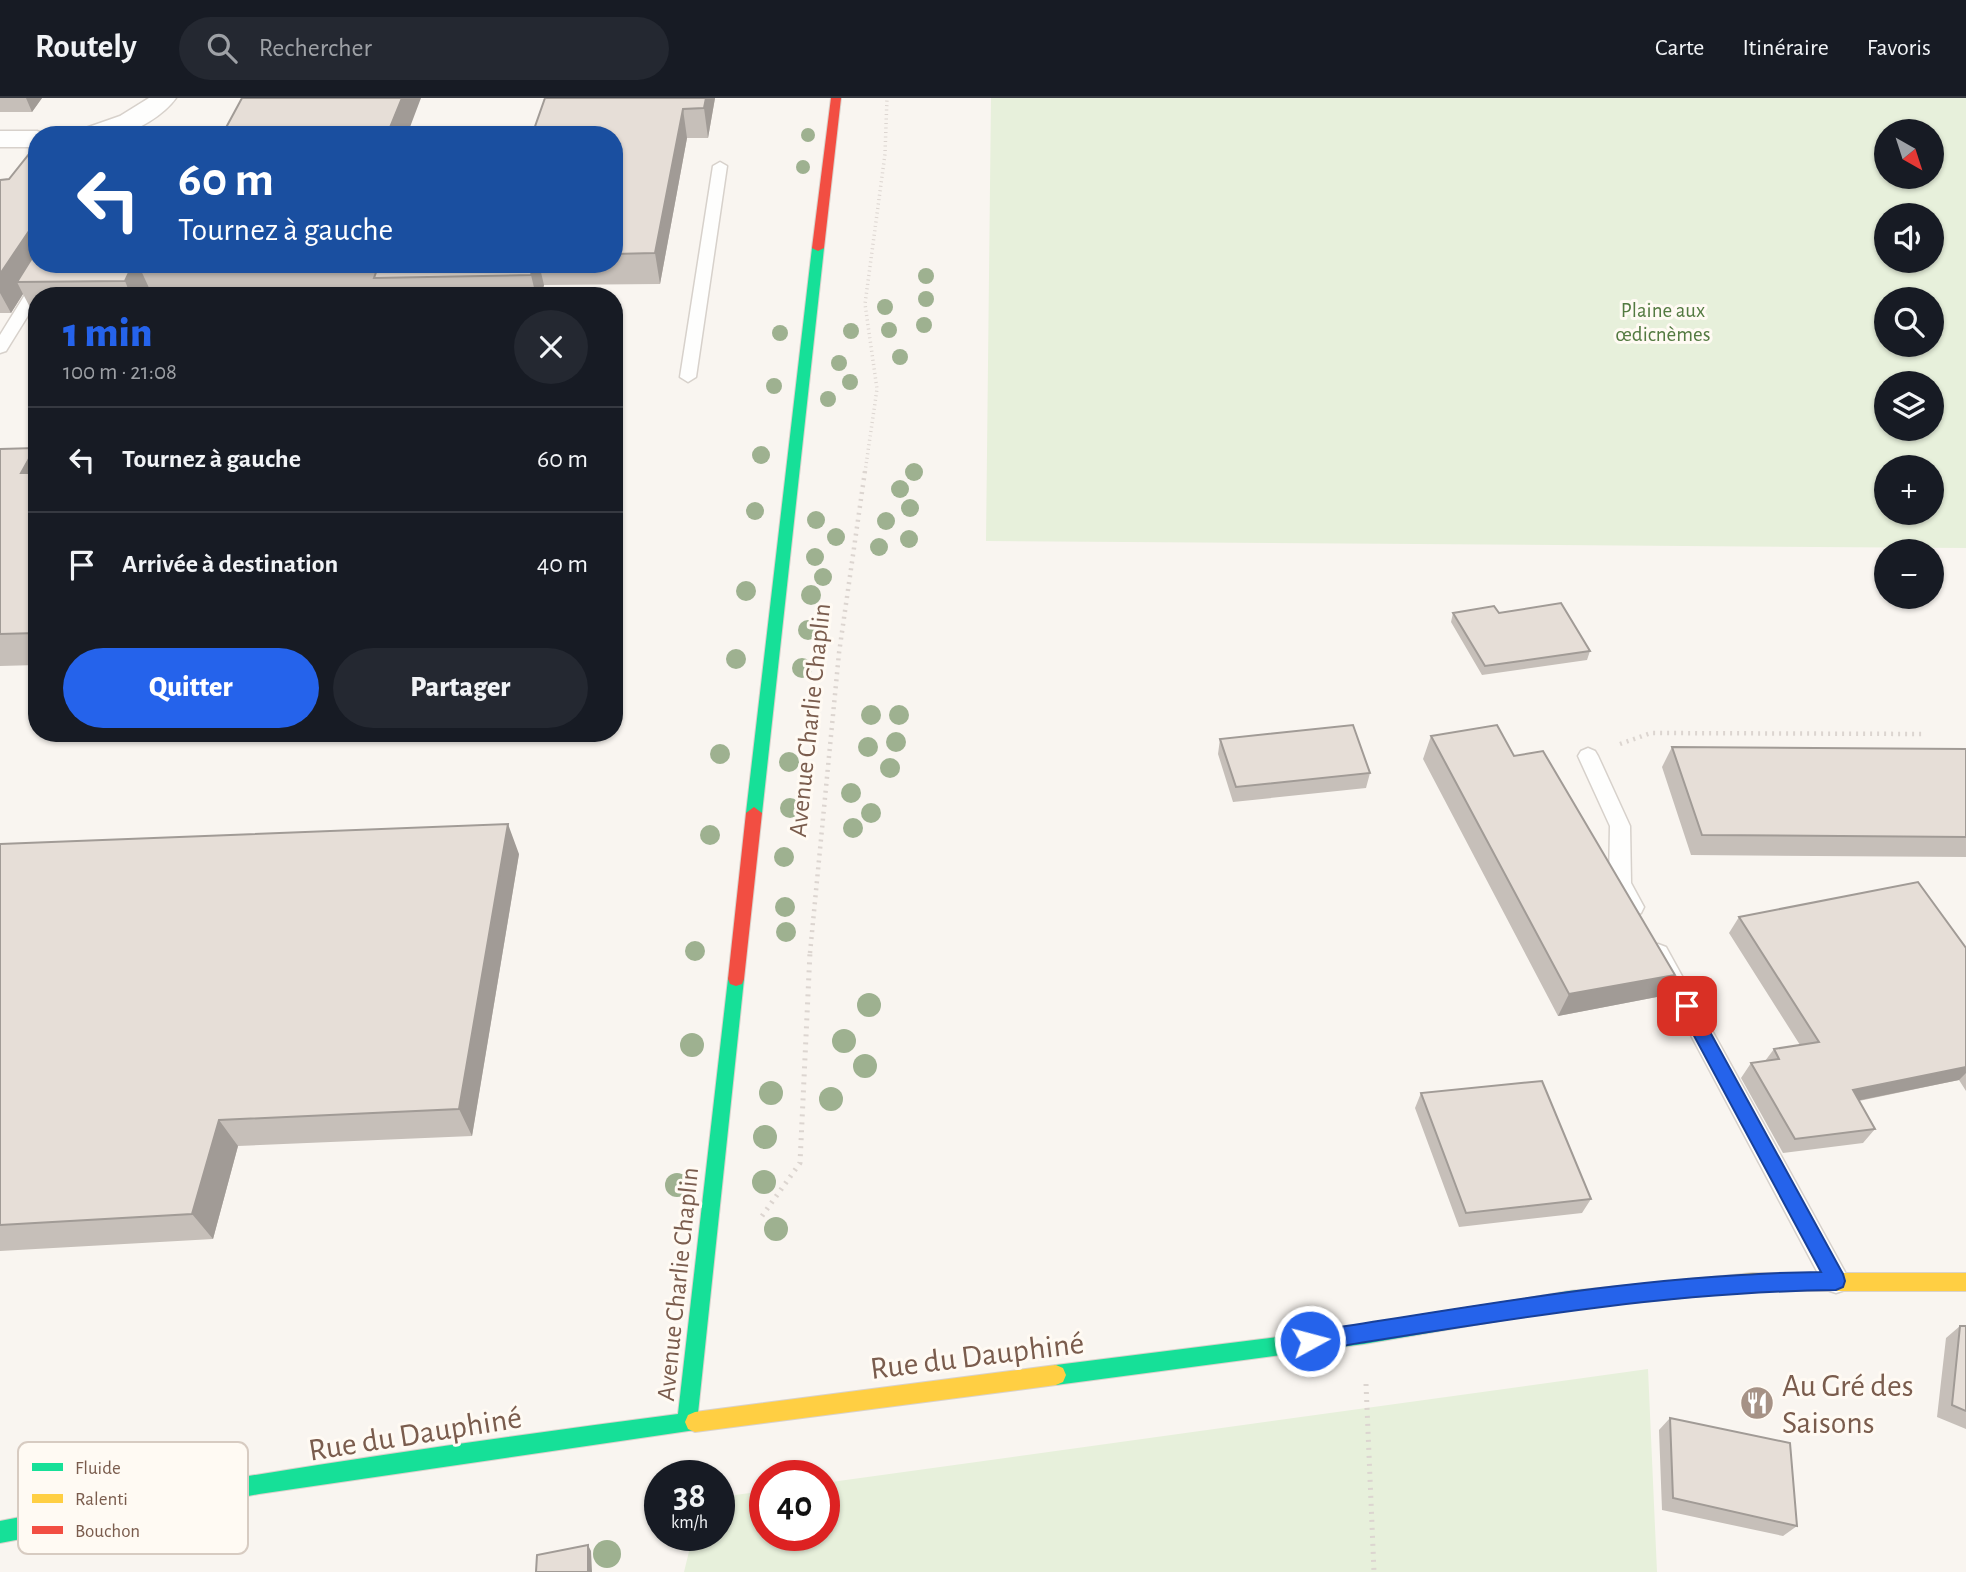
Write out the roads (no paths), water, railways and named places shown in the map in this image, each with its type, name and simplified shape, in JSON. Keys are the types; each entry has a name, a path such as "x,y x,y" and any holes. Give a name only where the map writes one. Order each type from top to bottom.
{"street":[{"path":"129,126 164,98"},
{"name":"Avenue Charlie Chaplin","path":"687,1421 798,413 836,98"},
{"path":"0,139 28,139"},
{"name":"Rue du Dauphiné","path":"248,1487 687,1421 1364,1335 1569,1300 1753,1282 1966,1282"},
{"name":"Rue du Dauphiné","path":"0,1532 18,1528"}],"lane":[{"path":"688,377 720,166"},
{"path":"0,348 28,303"},
{"path":"1588,756 1620,826 1620,884 1836,1281"}],"place":[{"name":"Au Gré des Saisons","path":"1757,1403"}],"park label":[{"name":"Plaine aux œdicnèmes","path":"1663,322"}]}
